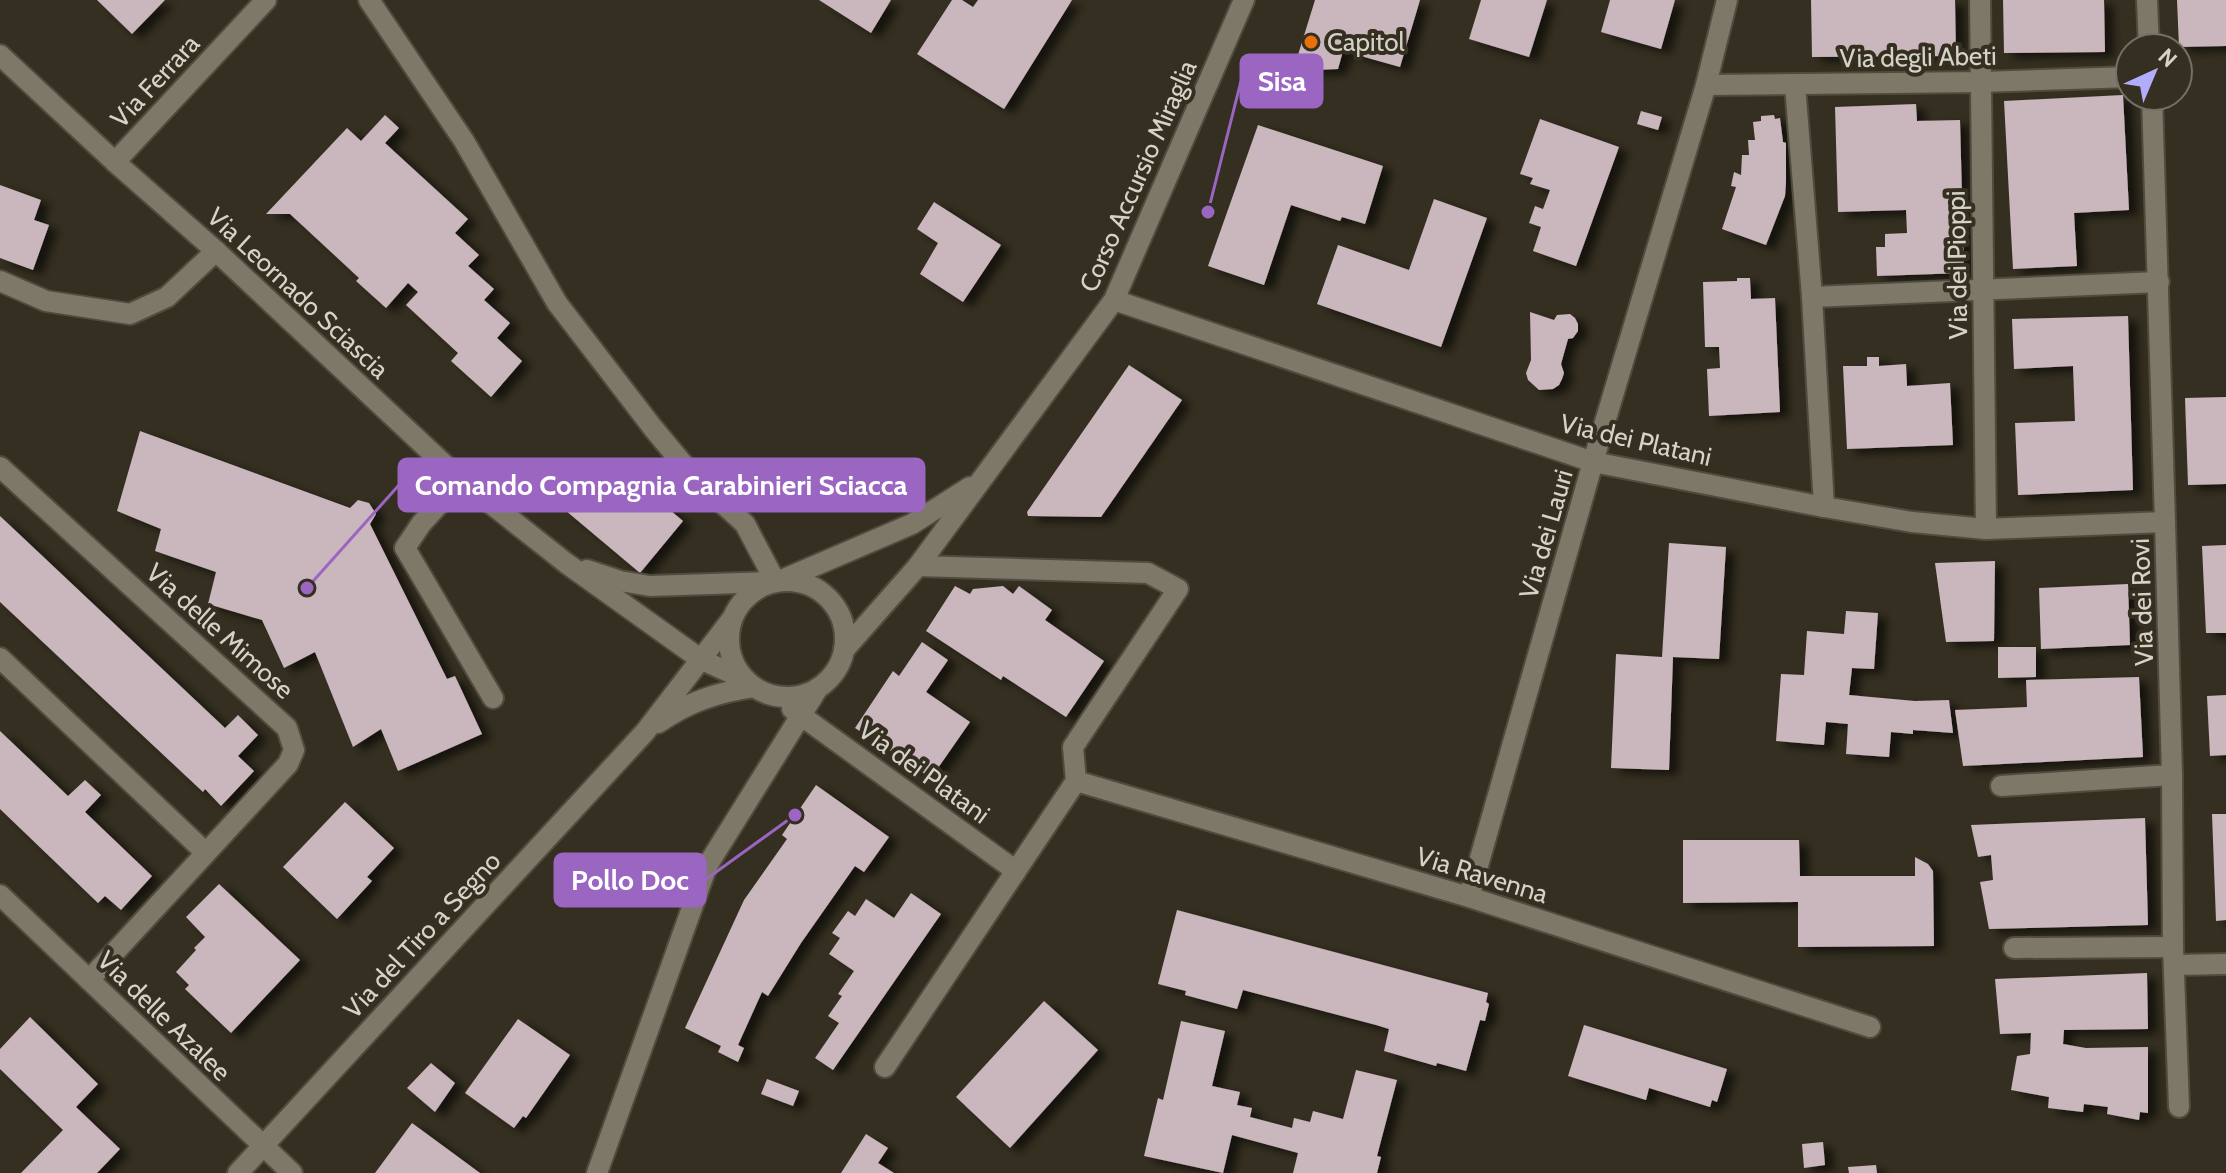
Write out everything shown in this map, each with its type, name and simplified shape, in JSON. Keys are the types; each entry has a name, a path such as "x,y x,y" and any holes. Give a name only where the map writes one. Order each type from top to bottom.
{"street":[{"name":"Via Ferrara","path":"115,162 266,0"},
{"path":"369,0 464,141 557,303 683,464 745,524 775,582"},
{"name":"Corso Accursio Miraglia","path":"844,650 918,566 1114,300 1244,0"},
{"name":"Via dei Lauri","path":"1469,897 1593,462 1706,85 1727,0"},
{"name":"Via dei Pioppi","path":"1980,0 1986,529"},
{"path":"2147,0 2148,32"},
{"name":"Via Leornado Sciascia","path":"0,55 461,480 566,563 702,660 749,683"},
{"name":"Via degli Abeti","path":"1706,85 2114,78"},
{"path":"1795,85 1812,297 1824,507"},
{"name":"Via dei Rovi","path":"2153,112 2179,1107"},
{"path":"0,281 46,301 130,314 167,297 216,251"},
{"path":"1812,297 2159,282"},
{"name":"Via dei Platani","path":"1114,300 1593,462 1912,522 1986,529 2165,522"},
{"name":"Via delle Mimose","path":"0,467 287,728 294,750 288,764 89,980"},
{"path":"461,480 421,524 405,548 493,698"},
{"path":"645,732 747,596 759,587 912,524 980,480"},
{"path":"566,563 620,581 650,586 794,581 810,585 823,593 842,619 844,650 839,665 831,678 818,688 791,697 776,696 749,683 735,666 729,651 731,620"},
{"path":"885,1067 1076,781 1073,747 1178,589 1148,573 918,566"},
{"path":"0,658 205,852"},
{"path":"645,732 675,711 705,697 749,683"},
{"path":"597,1173 707,866 818,688"},
{"name":"Via dei Platani","path":"776,696 1016,871"},
{"name":"Via del Tiro a Segno","path":"238,1173 645,732"},
{"path":"2001,786 2172,775"},
{"name":"Via Ravenna","path":"1076,781 1469,897 1870,1027"},
{"name":"Via delle Azalee","path":"0,895 292,1173"},
{"path":"2014,948 2174,956 2226,964"}],"building":[{"path":"97,0 165,0 132,34"},
{"path":"819,0 891,0 871,33"},
{"path":"952,0 962,0 973,7 978,0 1072,0 1004,109 917,54"},
{"path":"1315,0 1420,0 1400,67 1343,51 1338,69 1293,71"},
{"path":"1481,0 1547,0 1529,57 1469,39"},
{"path":"1610,0 1675,0 1661,49 1601,32"},
{"path":"1811,0 1955,0 1956,56 1812,57"},
{"path":"2003,0 2104,0 2105,52 2004,53"},
{"path":"2177,0 2226,0 2226,46 2194,47 2194,32 2178,32"},
{"path":"2114,95 2114,112 2124,112 2129,210 2074,213 2077,266 2013,269 2004,101"},
{"path":"1916,104 1917,121 1960,120 1964,273 1877,276 1876,247 1885,247 1885,234 1907,233 1906,210 1838,212 1835,107"},
{"path":"1641,111 1662,117 1658,130 1637,124"},
{"path":"385,115 399,128 385,143 468,219 455,233 479,255 468,266 494,289 484,300 510,323 497,338 522,361 491,397 451,361 458,353 406,305 418,292 408,283 386,308 356,281 359,278 290,214 266,214 347,128 361,141"},
{"path":"1774,115 1775,119 1780,118 1783,142 1786,143 1786,182 1785,196 1766,245 1722,229 1736,187 1731,186 1734,172 1741,175 1742,155 1749,155 1748,140 1755,140 1753,122 1761,121 1761,116"},
{"path":"1540,119 1619,147 1576,266 1533,251 1541,227 1529,223 1535,206 1543,209 1550,190 1530,184 1533,178 1520,174"},
{"path":"1258,125 1383,166 1365,224 1342,217 1340,221 1291,205 1264,285 1208,266"},
{"path":"0,185 41,200 34,220 49,225 33,270 0,258"},
{"path":"1434,199 1487,218 1441,347 1317,304 1338,245 1409,270"},
{"path":"934,202 1001,245 963,302 920,274 938,243 917,229"},
{"path":"1737,278 1750,278 1751,299 1775,298 1780,412 1709,416 1707,369 1720,368 1719,347 1705,347 1703,282 1737,281"},
{"path":"1530,312 1554,320 1557,315 1570,314 1578,324 1578,331 1568,339 1561,364 1562,379 1553,389 1539,390 1528,380 1526,373 1531,360"},
{"path":"2128,316 2133,490 2018,495 2015,423 2075,421 2073,366 2014,369 2012,319"},
{"path":"1867,357 1879,357 1879,366 1906,364 1907,386 1950,383 1953,445 1847,449 1843,366 1867,366"},
{"path":"1129,365 1182,400 1101,517 1028,516 1027,512"},
{"path":"2226,397 2226,484 2188,485 2185,398"},
{"path":"140,431 350,508 358,500 369,503 376,514 370,524 447,679 455,676 482,734 398,771 381,729 353,747 315,652 284,668 262,620 208,604 216,572 155,551 161,529 117,511"},
{"path":"608,458 683,521 640,573 565,510"},
{"path":"0,516 225,728 238,715 258,735 238,756 254,771 221,806 0,602"},
{"path":"1669,543 1726,547 1719,659 1673,657 1669,770 1611,768 1616,654 1662,657"},
{"path":"2226,545 2226,633 2206,633 2202,546"},
{"path":"1995,561 1994,641 1946,642 1935,563"},
{"path":"2128,584 2130,645 2041,649 2039,588"},
{"path":"955,586 970,594 973,589 1003,586 1013,594 1019,586 1052,610 1045,620 1104,661 1066,717 1003,676 1001,680 926,631"},
{"path":"1846,611 1878,613 1874,669 1852,668 1849,695 1915,701 1949,700 1953,733 1891,732 1889,757 1846,754 1848,724 1826,722 1824,745 1776,741 1781,674 1804,675 1807,631 1844,634"},
{"path":"922,642 948,660 926,692 970,722 931,778 855,728 893,671 899,676"},
{"path":"1998,647 2036,647 2036,677 1998,678"},
{"path":"2139,677 2143,757 1963,766 1955,710 2027,707 2026,680"},
{"path":"2226,695 2226,755 2210,756 2207,696"},
{"path":"0,731 68,796 85,780 101,795 85,812 152,876 121,910 105,896 98,903 0,809"},
{"path":"816,785 889,837 864,872 855,866 768,996 762,992 738,1045 744,1048 738,1062 718,1052 721,1046 685,1028 744,900 787,839 782,835"},
{"path":"345,802 394,848 367,877 372,881 337,919 283,867"},
{"path":"2212,814 2226,814 2226,920 2216,921"},
{"path":"2145,818 2148,925 1989,929 1980,882 1993,880 1991,855 1978,857 1971,825"},
{"path":"1683,840 1799,840 1800,876 1915,876 1915,857 1928,864 1933,871 1934,946 1798,947 1798,902 1683,903"},
{"path":"219,884 300,960 231,1033 185,989 189,985 176,972 205,937 186,917"},
{"path":"911,893 941,914 833,1070 815,1058 839,1023 828,1016 854,971 829,954 840,938 832,933 848,911 855,916 866,899 894,918"},
{"path":"1177,910 1488,993 1485,1021 1480,1020 1466,1071 1384,1051 1389,1029 1376,1025 1243,990 1237,1009 1158,984"},
{"path":"2147,973 2148,1029 2064,1030 2063,1044 2086,1048 2148,1047 2148,1113 2140,1112 2139,1120 2107,1114 2108,1107 2084,1104 2083,1112 2048,1108 2049,1097 2011,1090 2017,1056 2030,1054 2031,1033 2000,1034 1995,979"},
{"path":"1044,1001 1098,1050 1010,1148 956,1097"},
{"path":"30,1017 98,1084 76,1107 120,1149 97,1173 21,1173 63,1130 0,1069 0,1049"},
{"path":"518,1019 570,1055 526,1118 523,1116 514,1128 465,1093"},
{"path":"1181,1021 1225,1031 1212,1086 1240,1092 1237,1105 1252,1108 1250,1117 1292,1128 1294,1118 1310,1122 1313,1111 1343,1119 1356,1070 1397,1080 1377,1156 1381,1157 1377,1173 1293,1173 1298,1153 1232,1135 1223,1173 1144,1156 1158,1098 1163,1100"},
{"path":"1584,1025 1727,1069 1717,1102 1712,1100 1710,1107 1649,1088 1646,1100 1568,1076"},
{"path":"431,1063 455,1083 435,1112 407,1088"},
{"path":"767,1079 799,1091 793,1106 761,1094"},
{"path":"412,1123 480,1173 375,1173"},
{"path":"866,1134 888,1148 878,1163 894,1173 841,1173"},
{"path":"1823,1142 1825,1165 1804,1168 1802,1144"},
{"path":"1876,1165 1877,1173 1849,1173 1848,1167"}],"place":[{"name":"Capitol","path":"1311,42"},
{"name":"Sisa","path":"1208,212"},
{"name":"Comando Compagnia Carabinieri Sciacca","path":"307,588"},
{"name":"Pollo Doc","path":"795,815"}]}
